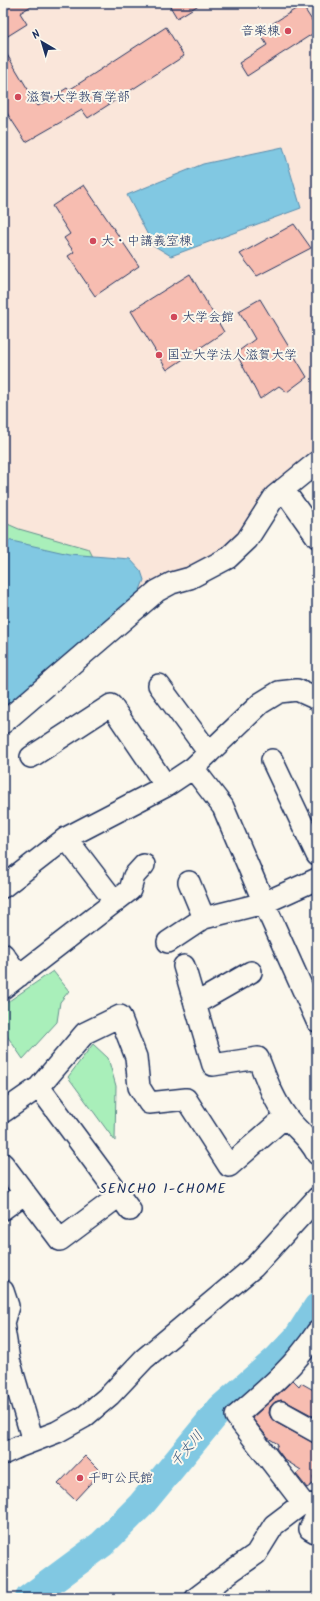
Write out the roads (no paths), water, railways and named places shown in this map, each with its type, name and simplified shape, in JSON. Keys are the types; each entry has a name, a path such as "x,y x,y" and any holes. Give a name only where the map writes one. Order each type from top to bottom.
{"street":[{"path":"3,723 158,590 172,583 190,578 228,558 247,540 275,496 317,462"},
{"path":"283,489 317,537"},
{"path":"159,685 209,754"},
{"path":"3,887 66,838 166,786 193,768 261,703 279,692 297,690 317,700"},
{"path":"31,756 111,705 166,786"},
{"path":"272,760 317,855"},
{"path":"193,768 223,807 317,1021"},
{"path":"66,838 115,902"},
{"path":"3,988 130,890 134,876 144,866"},
{"path":"168,942 204,918 264,903 317,879"},
{"path":"189,882 204,918"},
{"path":"3,954 19,976"},
{"path":"184,966 213,1065 258,1058 270,1090 286,1116 311,1142 317,1154"},
{"path":"195,1004 251,972"},
{"path":"3,1112 39,1087 85,1034 120,1016 136,1057 139,1087 149,1103 186,1099 229,1166 286,1116"},
{"path":"3,1164 60,1240 125,1203 39,1087"},
{"path":"3,1209 25,1193"},
{"path":"3,1454 57,1432 84,1417 110,1395 144,1360 254,1267 317,1198"},
{"path":"3,1291 8,1306 3,1323 9,1360 32,1441"},
{"path":"317,1332 272,1385 236,1416 312,1507 310,1529 317,1533"},
{"path":"281,1412 317,1432"},
{"path":"196,1598 232,1570 256,1554 274,1525 312,1507"}],"water":[{"path":"283,147 301,208 171,256 153,245 127,195 203,164"},
{"path":"3,539 69,554 130,559 141,571 144,580 138,595 5,710 3,708"}],"waterway":[{"name":"千丈川","path":"29,1598 102,1544 141,1505 221,1408 278,1358 297,1338 317,1307"}],"place":[{"name":"音楽棟","path":"288,31"},
{"name":"滋賀大学教育学部","path":"18,97"},
{"name":"大・中講義室棟","path":"93,241"},
{"name":"大学会館","path":"174,317"},
{"name":"国立大学法人滋賀大学","path":"159,355"},
{"name":"千町公民館","path":"80,1478"}],"district":[{"name":"SENCHO 1-CHOME","path":"163,1189"}]}
